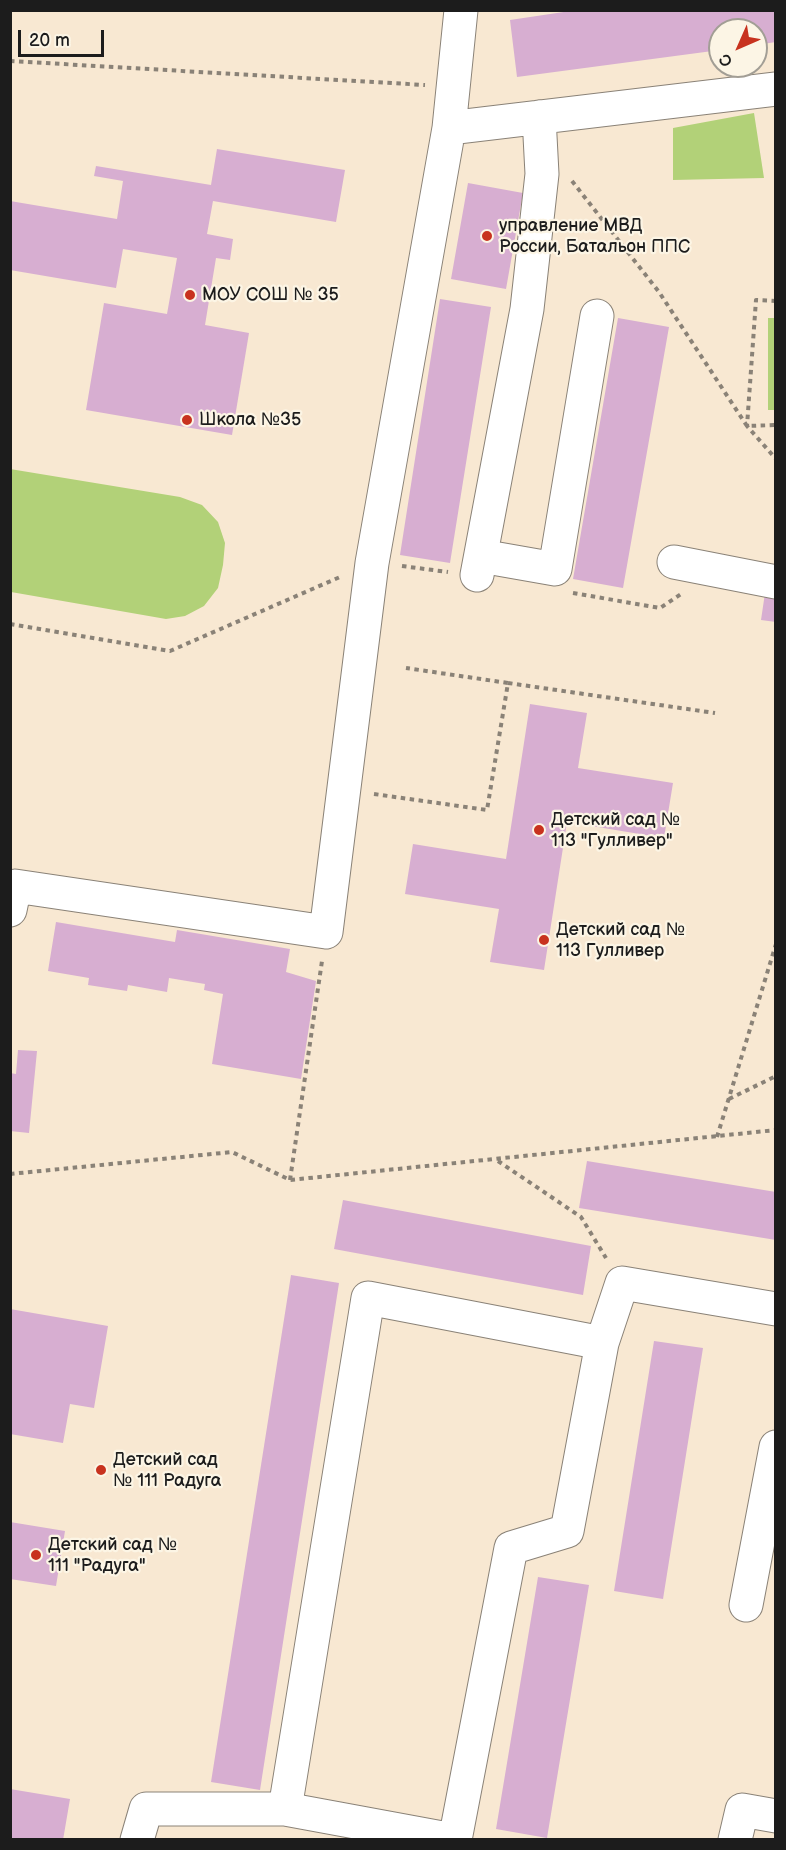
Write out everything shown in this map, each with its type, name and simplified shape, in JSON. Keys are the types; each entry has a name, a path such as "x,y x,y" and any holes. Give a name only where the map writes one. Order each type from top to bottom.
{"lane":[{"path":"10,909 15,886 326,932 372,563 449,128 460,10"},
{"path":"449,128 776,89"},
{"path":"539,117 542,174 527,309 479,566 555,569 597,316"},
{"path":"674,562 776,582"},
{"path":"137,1839 146,1809 285,1809 454,1839 511,1548 567,1531 602,1343 622,1283 776,1309"},
{"path":"285,1809 368,1298 602,1343"},
{"path":"746,1605 776,1448"},
{"path":"735,1839 742,1810 776,1816"}],"path":[{"path":"10,61 453,87"},
{"path":"568,176 659,292 747,426 776,459"},
{"path":"747,426 756,300 776,301"},
{"path":"747,426 776,425"},
{"path":"10,624 170,651 372,563"},
{"path":"569,592 660,608"},
{"path":"406,668 715,713"},
{"path":"344,789 487,810 508,683"},
{"path":"290,1180 326,932"},
{"path":"717,1137 776,944"},
{"path":"729,1100 776,1076"},
{"path":"10,1174 232,1152 290,1180 776,1130"},
{"path":"498,1160 580,1217 622,1283"}],"green space":[{"path":"754,113 764,178 673,180 673,128"},
{"path":"768,318 775,318 775,410 768,410"},
{"path":"10,469 180,497 202,505 218,522 225,543 218,588 204,606 185,616 166,619 11,592"}],"building":[{"path":"577,10 776,10 776,42 768,43 768,18 708,18 708,52 517,77 510,20"},
{"name":"МОУ СОШ № 35","path":"217,149 345,170 336,222 213,201 207,234 233,239 230,260 216,258 205,325 249,333 232,435 86,410 104,303 167,314 177,258 123,249 116,288 10,270 10,201 117,219 123,181 94,176 96,166 211,185"},
{"name":"управление МВД России, Батальон ППС","path":"468,183 523,193 506,289 451,279"},
{"path":"440,299 491,307 450,563 400,555"},
{"path":"618,318 669,327 623,588 573,579"},
{"path":"765,593 776,594 776,622 761,620"},
{"name":"Детский сад № 113 \"Гулливер\"","path":"530,704 587,713 578,768 673,783 664,838 567,822 544,970 490,962 499,909 405,894 413,844 506,859"},
{"path":"56,922 175,942 177,930 290,949 286,972 316,981 301,1079 212,1064 223,994 204,990 205,984 169,978 167,992 128,985 127,991 88,985 89,978 48,971"},
{"path":"18,1050 37,1051 29,1133 10,1131 10,1073 16,1074"},
{"path":"587,1161 776,1192 776,1240 579,1208"},
{"path":"343,1200 591,1246 583,1295 334,1249"},
{"path":"291,1275 339,1283 260,1790 211,1782"},
{"path":"10,1309 108,1326 94,1408 70,1404 63,1443 10,1434"},
{"path":"654,1341 703,1348 663,1599 614,1591"},
{"name":"Детский сад № 111 \"Радуга\"","path":"10,1522 65,1531 56,1586 10,1579"},
{"path":"538,1577 589,1585 547,1838 496,1829"},
{"path":"10,1789 70,1799 63,1840 10,1840"}],"place":[{"name":"управление МВД России, Батальон ППС","path":"487,236"},
{"name":"МОУ СОШ № 35","path":"190,295"},
{"name":"Школа №35","path":"187,420"},
{"name":"Детский сад № 113 \"Гулливер\"","path":"539,830"},
{"name":"Детский сад № 113 Гулливер","path":"544,940"},
{"name":"Детский сад № 111 Радуга","path":"101,1470"},
{"name":"Детский сад № 111 \"Радуга\"","path":"36,1555"}]}
